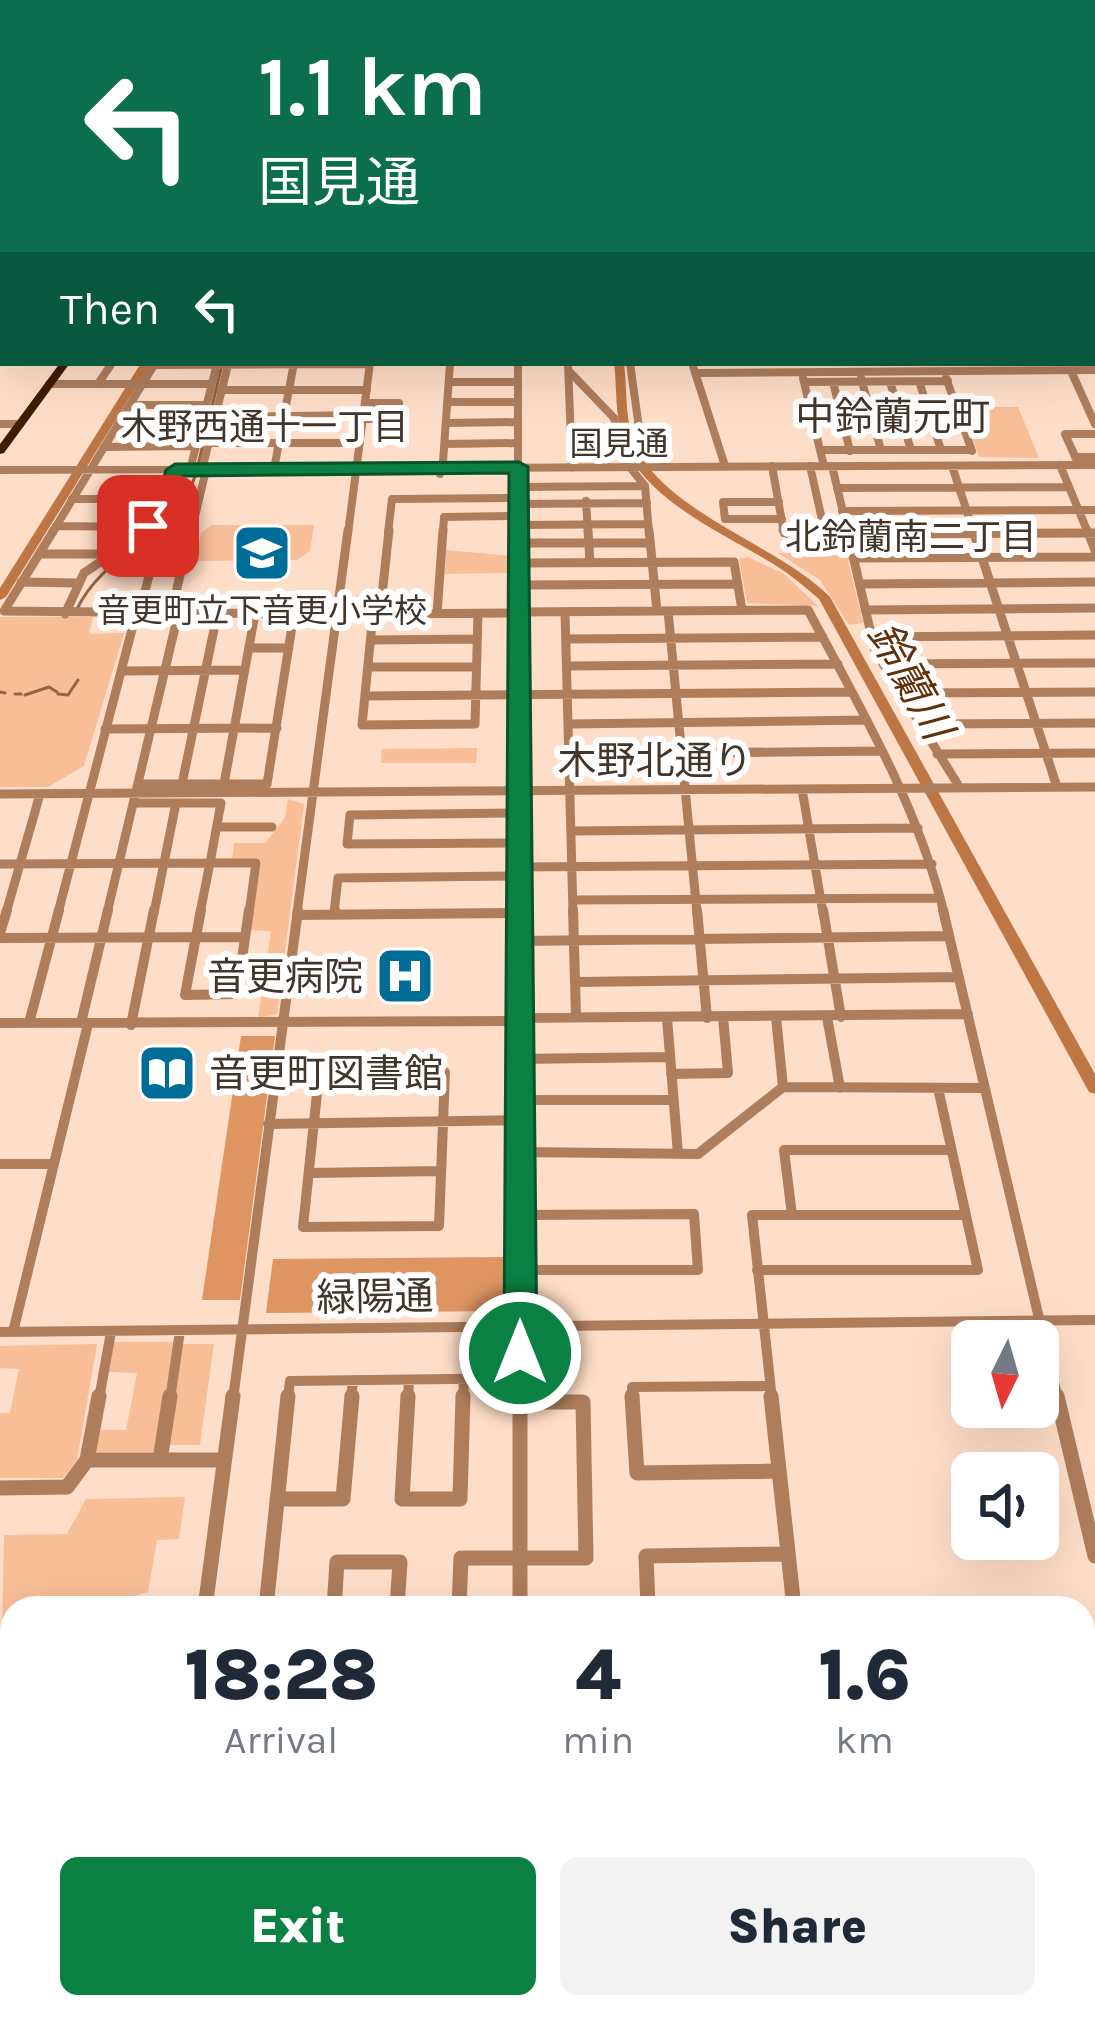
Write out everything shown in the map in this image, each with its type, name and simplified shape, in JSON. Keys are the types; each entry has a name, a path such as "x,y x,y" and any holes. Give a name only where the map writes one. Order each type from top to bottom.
{"highway":[{"path":"0,451 63,366"}],"street":[{"path":"98,384 110,366"},
{"path":"136,794 182,784 267,784 294,614 4,611 130,405 135,384 152,366"},
{"path":"190,470 216,366"},
{"path":"6,1332 53,1164 178,615 177,588 227,366"},
{"path":"274,469 294,366"},
{"path":"207,1596 370,366"},
{"path":"438,499 450,366"},
{"path":"518,366 520,1596"},
{"path":"630,366 640,435 661,467"},
{"path":"568,367 614,418 618,449 645,486 655,584 674,665 706,1018"},
{"path":"568,367 572,467"},
{"path":"803,377 833,382 880,367 929,367 946,376 977,465"},
{"path":"724,466 694,368 890,382 919,381 981,367 1087,368"},
{"path":"1072,370 1095,424"},
{"path":"803,377 820,451 837,488 872,637 917,724 960,788"},
{"path":"860,377 880,450"},
{"path":"919,381 941,450"},
{"path":"450,382 518,382"},
{"path":"833,382 850,451"},
{"path":"890,382 910,450"},
{"path":"49,384 211,384"},
{"path":"221,390 288,390 365,407"},
{"path":"448,402 518,402"},
{"path":"130,405 206,404"},
{"path":"214,417 284,416 365,407"},
{"path":"901,417 960,416"},
{"path":"812,417 872,417"},
{"path":"448,423 518,422"},
{"path":"0,424 20,424"},
{"path":"118,425 201,425"},
{"path":"1077,461 1065,434 1095,434"},
{"path":"208,443 360,443"},
{"path":"446,444 518,443"},
{"path":"104,447 195,446"},
{"path":"820,451 971,450"},
{"name":"国見通","path":"0,470 952,466 1095,461"},
{"path":"853,559 1095,554 1091,533 1060,465"},
{"path":"772,466 784,532 795,540 1091,533"},
{"path":"811,466 826,540"},
{"path":"952,466 1058,787"},
{"path":"585,467 590,562"},
{"path":"65,614 77,583 162,519 175,470"},
{"path":"518,506 586,487 645,486"},
{"path":"837,488 1069,487"},
{"path":"72,500 167,499"},
{"path":"380,614 392,499 518,506 588,525 649,524"},
{"path":"29,1023 158,544 198,500"},
{"path":"778,502 723,502 725,519 782,519"},
{"path":"437,614 444,517 518,506 647,503"},
{"path":"842,511 1095,510"},
{"path":"56,526 151,527"},
{"path":"518,543 650,543"},
{"path":"40,554 110,554"},
{"path":"518,563 734,562 742,610"},
{"path":"21,582 77,583"},
{"path":"860,584 1095,582"},
{"path":"518,585 737,584"},
{"path":"865,610 1095,608"},
{"path":"478,614 475,724 362,725 373,614 808,610 867,720 932,864 1095,1556"},
{"path":"565,611 576,1017"},
{"path":"224,784 255,614"},
{"path":"182,784 217,615"},
{"path":"872,637 1095,635"},
{"path":"566,639 823,637"},
{"path":"370,640 477,639"},
{"path":"249,648 289,647"},
{"path":"883,664 1095,663"},
{"path":"567,666 838,664"},
{"path":"368,668 476,667"},
{"path":"121,671 245,670"},
{"path":"365,696 852,692"},
{"path":"900,694 1095,692"},
{"path":"568,724 867,720"},
{"path":"917,724 1095,723"},
{"path":"105,729 277,728"},
{"path":"569,754 881,751"},
{"path":"937,754 1095,753"},
{"name":"木野北通り","path":"0,794 1095,787"},
{"path":"802,789 835,979 840,1088"},
{"path":"40,794 0,935 245,937"},
{"path":"0,864 211,862 256,863 237,994 185,994 211,862 221,803 176,803 136,794"},
{"path":"131,1025 176,803"},
{"path":"518,813 350,815 347,844 518,843"},
{"path":"217,827 272,827"},
{"path":"571,831 918,828"},
{"path":"334,915 338,878 572,867 932,864"},
{"path":"573,900 940,898"},
{"path":"297,915 517,913"},
{"path":"517,940 949,936"},
{"path":"575,982 959,977"},
{"path":"0,1023 968,1014"},
{"path":"776,1017 784,1087"},
{"path":"667,1018 677,1154"},
{"path":"671,1073 728,1073 723,1018"},
{"path":"518,1059 670,1057"},
{"path":"445,1072 443,1121 439,1226 303,1227 319,1074 445,1072"},
{"path":"521,1152 698,1154 784,1087 984,1088"},
{"path":"757,1270 978,1270 938,1088"},
{"path":"518,1100 674,1100"},
{"path":"268,1124 519,1120"},
{"path":"792,1215 784,1150 951,1150"},
{"path":"0,1165 53,1164"},
{"path":"309,1173 441,1171"},
{"path":"520,1270 698,1270 694,1214 521,1215"},
{"path":"793,1596 752,1215 965,1215"},
{"name":"緑陽通","path":"6,1332 1095,1320"},
{"path":"160,1460 180,1331"},
{"path":"0,1488 67,1487 87,1460 111,1332"},
{"path":"267,1596 290,1381 521,1378"},
{"path":"409,1380 402,1499 460,1499 464,1379"},
{"path":"278,1499 343,1499 353,1381"},
{"path":"770,1386 632,1387 637,1472 779,1471"},
{"path":"459,1596 461,1558 586,1558 583,1402 521,1402"},
{"path":"87,1460 224,1460"},
{"path":"648,1596 646,1556 788,1554"},
{"path":"335,1596 338,1562 400,1562 398,1596"}],"shaded area":[{"path":"962,407 1018,407 1039,458 979,457"},
{"path":"212,525 314,525 310,551 297,560 196,561 201,533"},
{"path":"446,550 512,556 512,573 445,574"},
{"path":"846,552 863,623 849,625 820,580 778,553"},
{"path":"748,557 784,574 818,606 747,603 739,559"},
{"path":"0,617 93,617 89,634 124,633 84,766 48,787 0,787"},
{"path":"477,748 476,763 381,763 382,749"},
{"path":"288,799 304,804 277,1014 258,1018 271,931 250,930 261,860 232,859 234,843 265,843 285,818"},
{"path":"241,1036 275,1036 240,1300 202,1300"},
{"path":"507,1257 507,1311 266,1313 273,1259"},
{"path":"113,1342 174,1342 155,1452 95,1452 99,1430 126,1430 137,1373 107,1372"},
{"path":"97,1344 77,1460 63,1478 0,1478 0,1413 10,1413 19,1369 0,1368 0,1346"},
{"path":"182,1344 214,1344 200,1445 166,1445"},
{"path":"185,1497 179,1539 157,1540 148,1592 134,1596 3,1596 4,1535 67,1534 86,1499"}],"waterway":[{"path":"0,597 144,366"},
{"name":"鈴蘭川","path":"619,366 627,438 646,471 693,511 778,562 824,597 1095,1088"},
{"path":"198,465 221,369"},
{"path":"77,609 104,572 172,513 196,474"},
{"path":"58,694 68,695 78,680"},
{"path":"25,695 49,687 57,692"},
{"path":"0,692 5,693"},
{"path":"15,694 21,694"}],"place":[{"name":"音更町立下音更小学校","path":"262,553"},
{"name":"音更病院","path":"405,976"},
{"name":"音更町図書館","path":"167,1073"}],"district":[{"name":"中鈴蘭元町","path":"893,416"},
{"name":"木野西通十一丁目","path":"265,426"},
{"name":"北鈴蘭南二丁目","path":"911,536"}],"route":[{"path":"148,526 162,519 175,470 519,467 516,1022 520,1353"}]}
